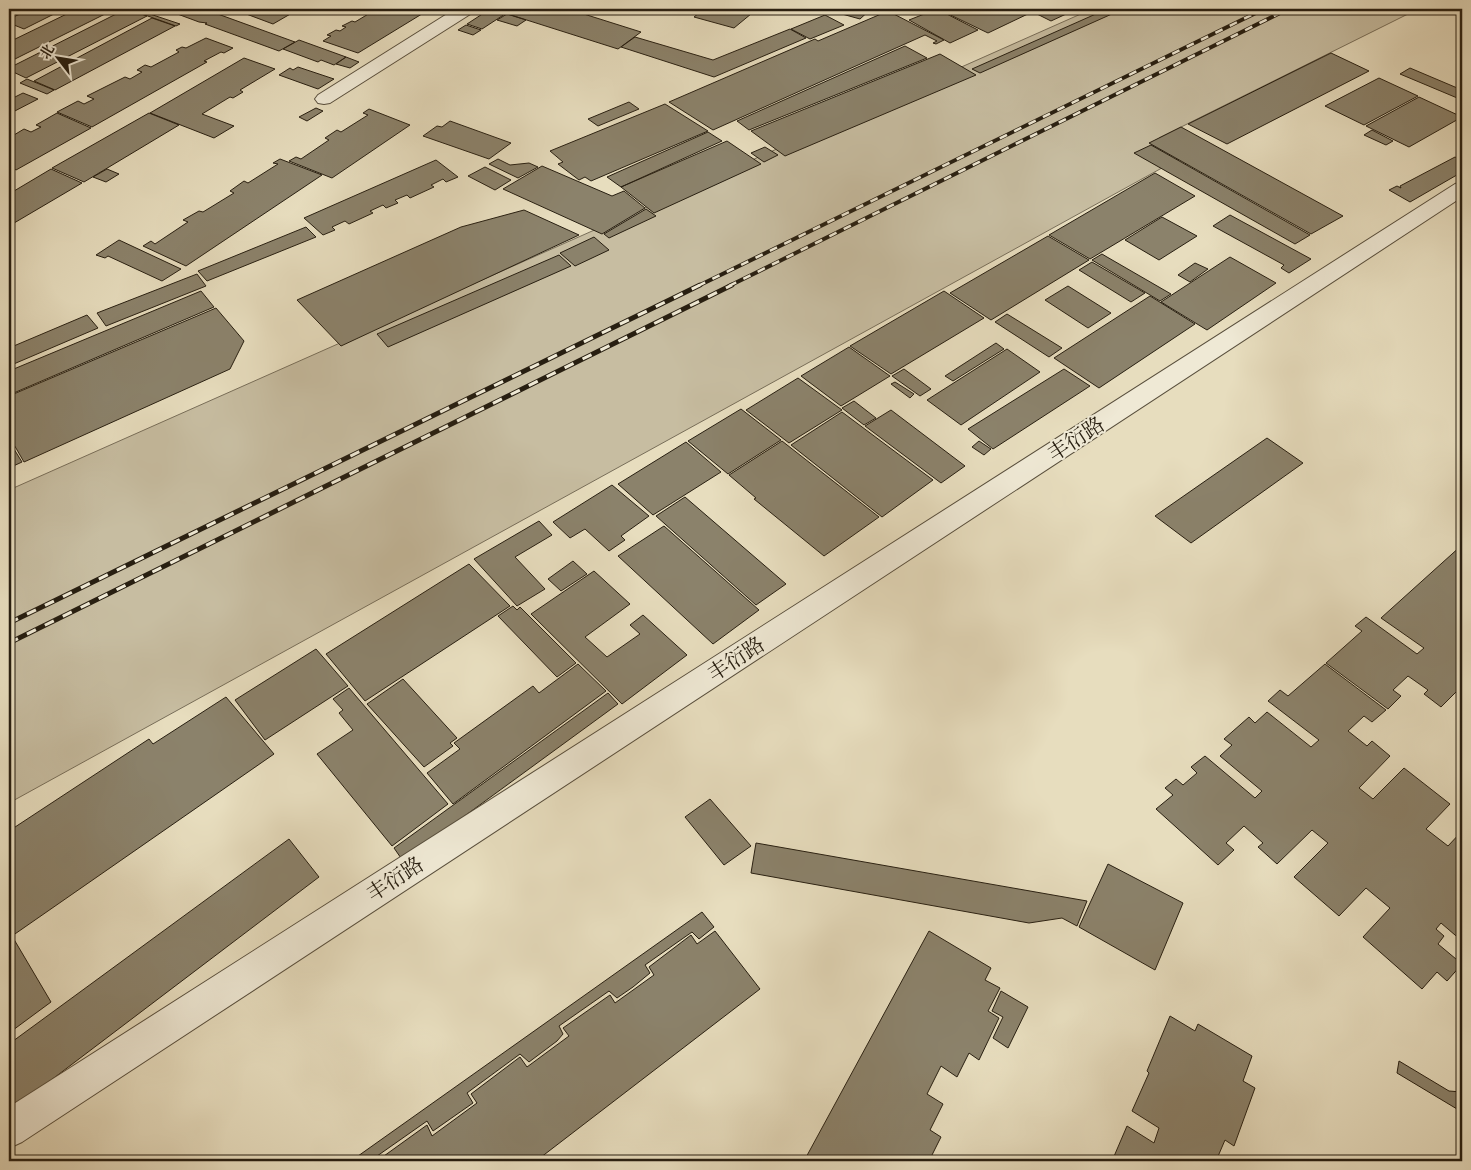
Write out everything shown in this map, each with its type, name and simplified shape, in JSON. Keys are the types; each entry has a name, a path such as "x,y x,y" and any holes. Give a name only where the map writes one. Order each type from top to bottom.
{"street":[{"path":"324,99 466,9"},
{"name":"丰衍路","path":"9,1129 1462,188"}],"shaded area":[{"path":"1092,9 1418,9 1159,138 1180,158 9,803 9,490"}],"building":[{"path":"31,9 64,9 24,29 9,23 9,19"},
{"path":"77,9 115,9 9,62 9,42"},
{"path":"126,9 147,16 26,78 9,70 9,68"},
{"path":"128,9 135,9 180,24 176,26"},
{"path":"164,9 204,9 295,42 279,51 205,24 207,23 199,22"},
{"path":"247,9 299,9 273,24 241,12"},
{"path":"372,9 430,9 358,53 323,41 331,36 327,35 336,30 340,31 346,27 342,26 352,21 355,22 370,13 367,12"},
{"path":"490,9 505,14 482,29 467,24"},
{"path":"492,9 568,9 641,32 618,49"},
{"path":"704,9 757,9 734,28 694,17"},
{"path":"824,9 871,9 860,19"},
{"path":"937,9 978,30 950,43 909,20"},
{"path":"938,9 1024,9 1032,12 988,33"},
{"path":"1027,9 1077,9 1051,21"},
{"path":"1107,9 1123,9 980,73 972,69"},
{"path":"888,11 944,40 936,44 933,43 937,41 925,35 713,130 669,102 815,39 818,41"},
{"path":"507,14 526,20 517,26 497,20"},
{"path":"825,15 844,25 810,39 791,29"},
{"path":"152,18 175,26 55,90 34,81"},
{"path":"466,25 481,30 473,35 458,30"},
{"path":"790,29 806,38 714,77 621,47 635,37 713,60"},
{"path":"206,38 233,48 204,61 207,62 92,127 57,112 78,101 84,104 94,99 87,96 125,77 130,79 142,72 137,70 145,65 151,67 179,52 176,50 182,47 186,48"},
{"path":"299,40 346,57 334,65 321,60 318,62 283,49"},
{"path":"905,46 927,58 749,130 737,121"},
{"path":"1331,53 1369,71 1227,144 1188,124"},
{"path":"940,54 976,75 785,156 751,131"},
{"path":"346,57 359,62 350,68 336,64"},
{"path":"244,58 275,69 240,90 243,92 233,98 230,97 202,114 234,126 214,138 150,113"},
{"path":"298,67 334,79 318,89 279,75 290,68 293,70"},
{"path":"1410,68 1462,90 1462,100 1400,74"},
{"path":"1379,78 1418,96 1364,125 1325,106"},
{"path":"27,79 54,90 47,94 20,83"},
{"path":"23,93 38,99 9,114 9,100"},
{"path":"1419,97 1462,117 1409,147 1366,126"},
{"path":"629,102 639,109 598,126 588,119"},
{"path":"665,104 708,131 591,181 585,177 579,180 558,164 563,162 550,151"},
{"path":"316,108 323,111 307,121 299,117"},
{"path":"369,109 410,125 332,178 289,161 296,157 301,159 329,140 325,138 337,130 341,132 368,115 363,113"},
{"path":"57,113 91,128 16,170 13,168 9,171 9,145 11,144 9,143 9,138 24,129 31,132 41,127 36,125"},
{"path":"149,113 179,125 84,182 52,168"},
{"path":"450,121 511,143 489,159 423,136 437,126 442,127"},
{"path":"1181,127 1343,216 1311,234 1149,143"},
{"path":"1372,130 1393,141 1386,145 1364,135"},
{"path":"708,132 722,141 621,187 607,177"},
{"path":"727,141 761,164 654,213 621,187"},
{"path":"1151,145 1310,235 1295,244 1134,153"},
{"path":"765,147 778,155 764,162 751,153"},
{"path":"1455,157 1462,160 1462,172 1410,202 1389,190 1397,186 1401,188 1400,186"},
{"path":"280,159 322,175 186,266 143,246 151,241 155,244 188,222 183,220 199,211 203,212 234,193 230,191 244,181 248,183 278,164 273,163"},
{"path":"498,159 510,165 529,163 538,167 518,178 489,164"},
{"path":"436,160 458,177 446,182 443,179 431,185 434,187 410,198 407,195 395,200 398,203 386,208 383,205 370,211 373,213 349,224 345,221 332,227 335,230 323,235 304,218"},
{"path":"542,166 612,196 624,191 645,208 602,234 503,189"},
{"path":"485,167 511,180 495,190 468,176"},
{"path":"51,169 82,183 9,226 9,194"},
{"path":"107,169 119,174 106,182 93,177"},
{"path":"1155,173 1195,196 1090,259 1049,235"},
{"path":"646,209 656,216 609,238 604,234"},
{"path":"524,210 579,235 341,346 297,300 461,227"},
{"path":"1230,215 1311,259 1289,273 1281,268 1284,265 1213,226"},
{"path":"1162,217 1197,236 1159,260 1125,240"},
{"path":"306,227 316,237 207,281 198,271"},
{"path":"1048,236 1089,260 991,320 950,293"},
{"path":"594,237 609,250 575,266 560,253"},
{"path":"119,240 181,269 162,281 108,256 105,258 96,255"},
{"path":"1102,254 1171,294 1160,301 1092,260"},
{"path":"559,255 571,266 388,347 377,334"},
{"path":"1230,257 1276,283 1207,330 1161,302"},
{"path":"1092,262 1145,293 1131,302 1079,270"},
{"path":"1195,263 1208,269 1190,282 1178,275"},
{"path":"197,274 206,286 106,326 97,313"},
{"path":"1068,286 1111,313 1088,328 1045,300"},
{"path":"201,291 214,307 9,395 9,371"},
{"path":"944,291 984,318 891,374 850,346"},
{"path":"1150,296 1195,324 1099,388 1054,358"},
{"path":"216,308 244,341 230,369 24,462 9,436 9,396"},
{"path":"1007,314 1062,348 1049,357 995,322"},
{"path":"87,315 98,328 9,366 9,348"},
{"path":"996,343 1004,349 953,381 945,376"},
{"path":"849,347 890,376 841,406 801,376"},
{"path":"1007,349 1040,372 961,425 927,400"},
{"path":"904,369 931,389 920,396 892,376"},
{"path":"1064,369 1090,386 993,449 968,429"},
{"path":"798,378 842,410 789,443 746,410"},
{"path":"895,382 914,394 910,398 891,384"},
{"path":"854,401 876,418 864,425 842,408"},
{"path":"741,409 781,440 728,474 688,441"},
{"path":"891,410 965,466 941,483 865,426"},
{"path":"842,412 933,480 882,517 791,445"},
{"path":"1267,438 1303,463 1191,543 1155,516"},
{"path":"9,441 22,462 9,468"},
{"path":"782,441 879,517 824,556 754,499 756,498 729,475"},
{"path":"979,441 991,449 984,455 972,447"},
{"path":"686,442 721,472 653,515 618,484"},
{"path":"612,485 649,516 621,536 625,540 609,551 585,529 570,538 553,522"},
{"path":"685,497 786,584 756,605 656,516"},
{"path":"539,521 552,535 515,557 545,589 517,606 474,559"},
{"path":"664,526 759,610 713,644 618,556"},
{"path":"1462,545 1462,686 1441,707 1424,694 1428,690 1408,676 1393,690 1401,696 1388,709 1326,663 1362,631 1355,626 1366,617 1417,654 1424,648 1381,618"},
{"path":"573,561 587,574 561,591 548,579"},
{"path":"469,564 510,606 365,701 326,654"},
{"path":"594,571 630,604 585,637 607,657 640,634 630,625 643,615 687,655 622,704 531,614"},
{"path":"513,606 517,610 520,607 576,663 557,677 498,616"},
{"path":"316,649 348,686 265,740 235,700"},
{"path":"578,664 606,691 453,804 427,773 460,749 454,743 533,686 539,693"},
{"path":"1325,664 1386,710 1372,722 1364,716 1348,731 1367,746 1372,741 1390,756 1359,788 1373,799 1404,768 1450,804 1426,829 1448,846 1462,831 1462,941 1441,923 1436,929 1444,936 1438,944 1462,964 1447,981 1437,972 1422,989 1363,937 1390,908 1366,888 1339,916 1294,877 1328,843 1312,830 1277,864 1258,847 1263,843 1244,826 1226,843 1234,850 1218,865 1156,809 1173,795 1165,788 1176,779 1183,785 1197,773 1191,767 1205,756 1255,798 1262,791 1220,756 1232,745 1224,739 1249,717 1255,723 1267,712 1311,747 1319,740 1268,701 1280,690 1288,696"},
{"path":"403,679 457,738 450,743 453,746 424,767 367,704"},
{"path":"349,688 448,804 392,846 317,754 353,730 339,713 343,710 333,699"},
{"path":"608,693 618,704 403,861 394,848"},
{"path":"226,697 274,754 12,936 51,1002 9,1033 9,831 149,739 153,744"},
{"path":"710,799 751,846 724,865 685,817"},
{"path":"289,839 319,877 9,1112 9,1044"},
{"path":"756,843 1087,901 1077,926 1062,918 1029,923 751,873"},
{"path":"1108,864 1183,903 1155,970 1079,927"},
{"path":"702,912 714,927 699,939 692,932 645,965 650,973 633,987 617,998 609,991 559,1026 563,1034 557,1041 529,1062 520,1054 467,1093 473,1103 433,1131 427,1121 370,1161 351,1161"},
{"path":"715,931 760,989 536,1161 377,1161 427,1125 432,1136 477,1103 471,1094 520,1057 527,1067 569,1036 563,1028 610,995 615,1003 654,975 649,967 691,935 697,944"},
{"path":"929,931 991,968 985,980 1000,988 988,1011 999,1018 979,1060 969,1053 957,1077 941,1066 927,1094 943,1104 930,1130 941,1137 929,1161 804,1161"},
{"path":"1001,991 1028,1007 1008,1048 993,1038 1003,1017 992,1011"},
{"path":"1170,1016 1195,1031 1198,1024 1252,1056 1243,1081 1255,1088 1234,1146 1225,1140 1216,1161 1112,1161 1127,1126 1154,1143 1159,1128 1132,1111 1149,1073 1147,1071"},
{"path":"1399,1061 1449,1091 1462,1092 1462,1112 1397,1073"}],"railway":[{"path":"698,286 1264,9"},
{"path":"729,286 1288,9"},
{"path":"9,623 700,285"},
{"path":"9,643 732,285"}]}
